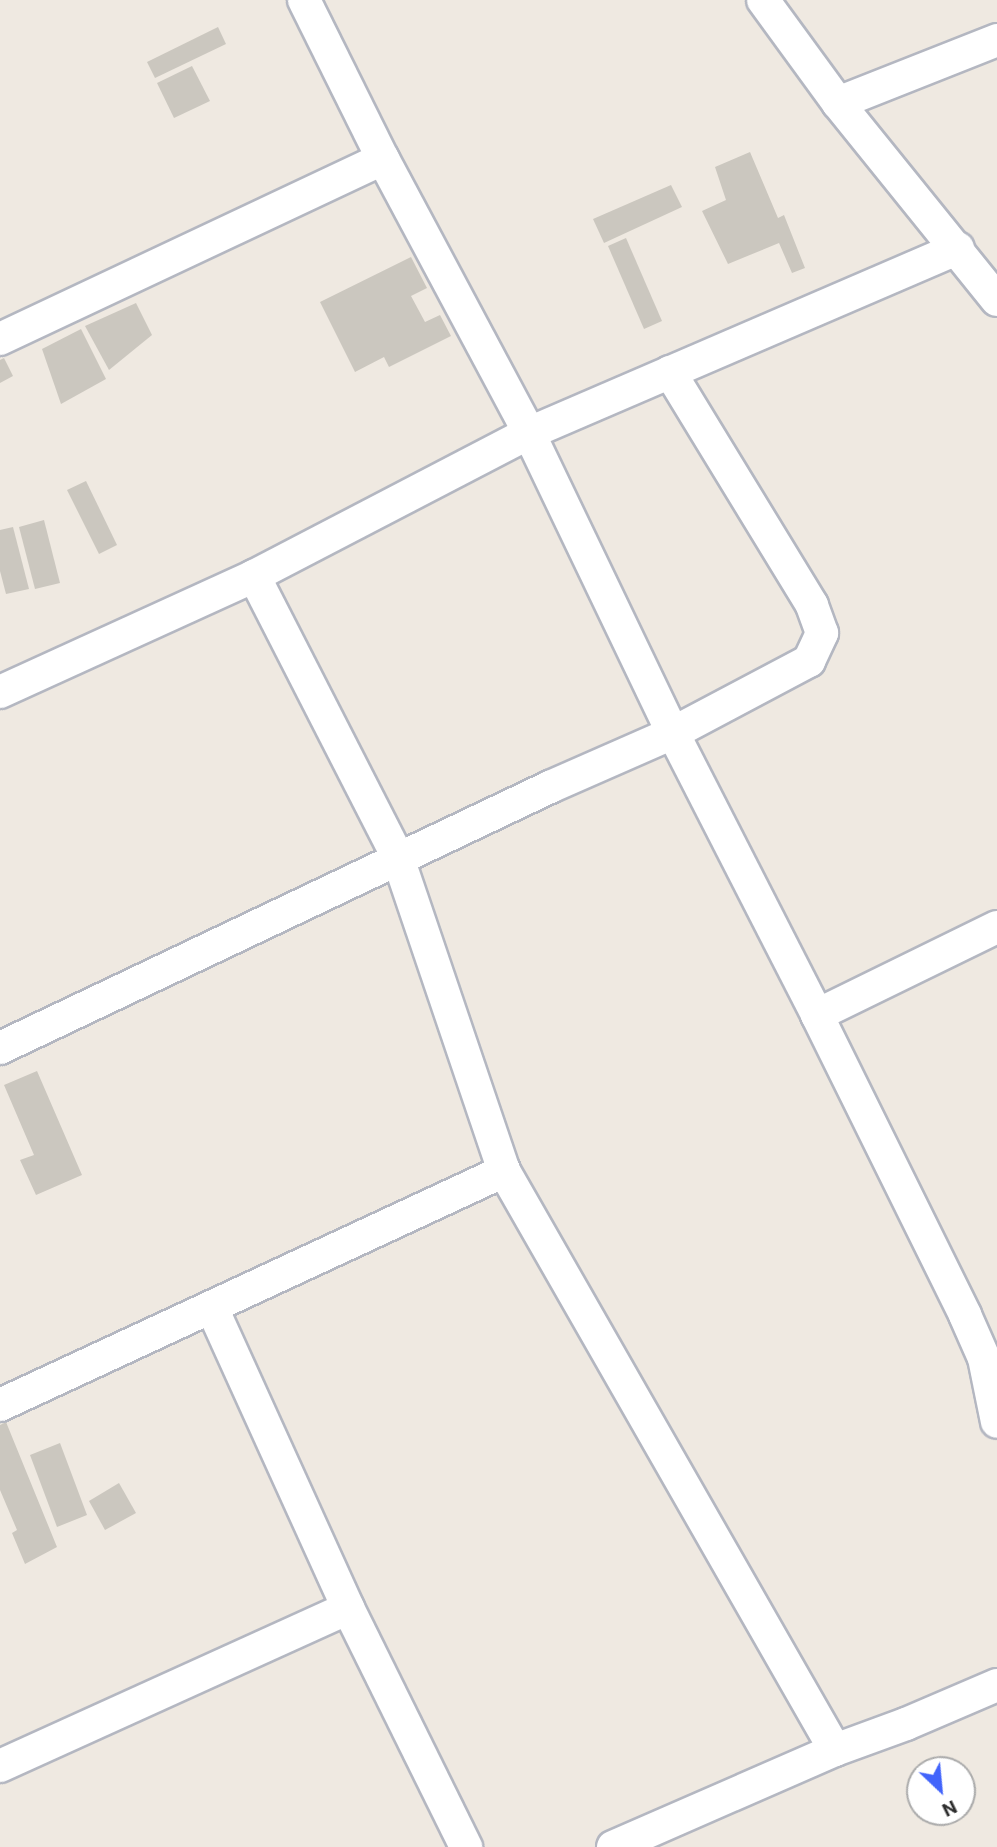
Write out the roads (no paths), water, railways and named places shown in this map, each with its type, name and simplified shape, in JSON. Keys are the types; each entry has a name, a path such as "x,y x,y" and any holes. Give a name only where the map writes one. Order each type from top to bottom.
{"street":[{"path":"304,0 383,159 528,433 673,733 817,1015 984,1358 997,1422"},
{"path":"763,0 838,103 997,300"},
{"path":"838,103 997,40"},
{"path":"0,339 383,159"},
{"path":"0,692 254,576 528,433 957,248"},
{"path":"0,1048 398,858 673,733 809,661 822,633 812,605 670,372"},
{"path":"254,576 398,858 505,1171 835,1750"},
{"path":"817,1015 997,926"},
{"path":"0,1405 505,1171"},
{"path":"212,1308 348,1608 466,1847"},
{"path":"0,1766 348,1608"},
{"path":"613,1847 835,1750 906,1724 997,1685"}]}
